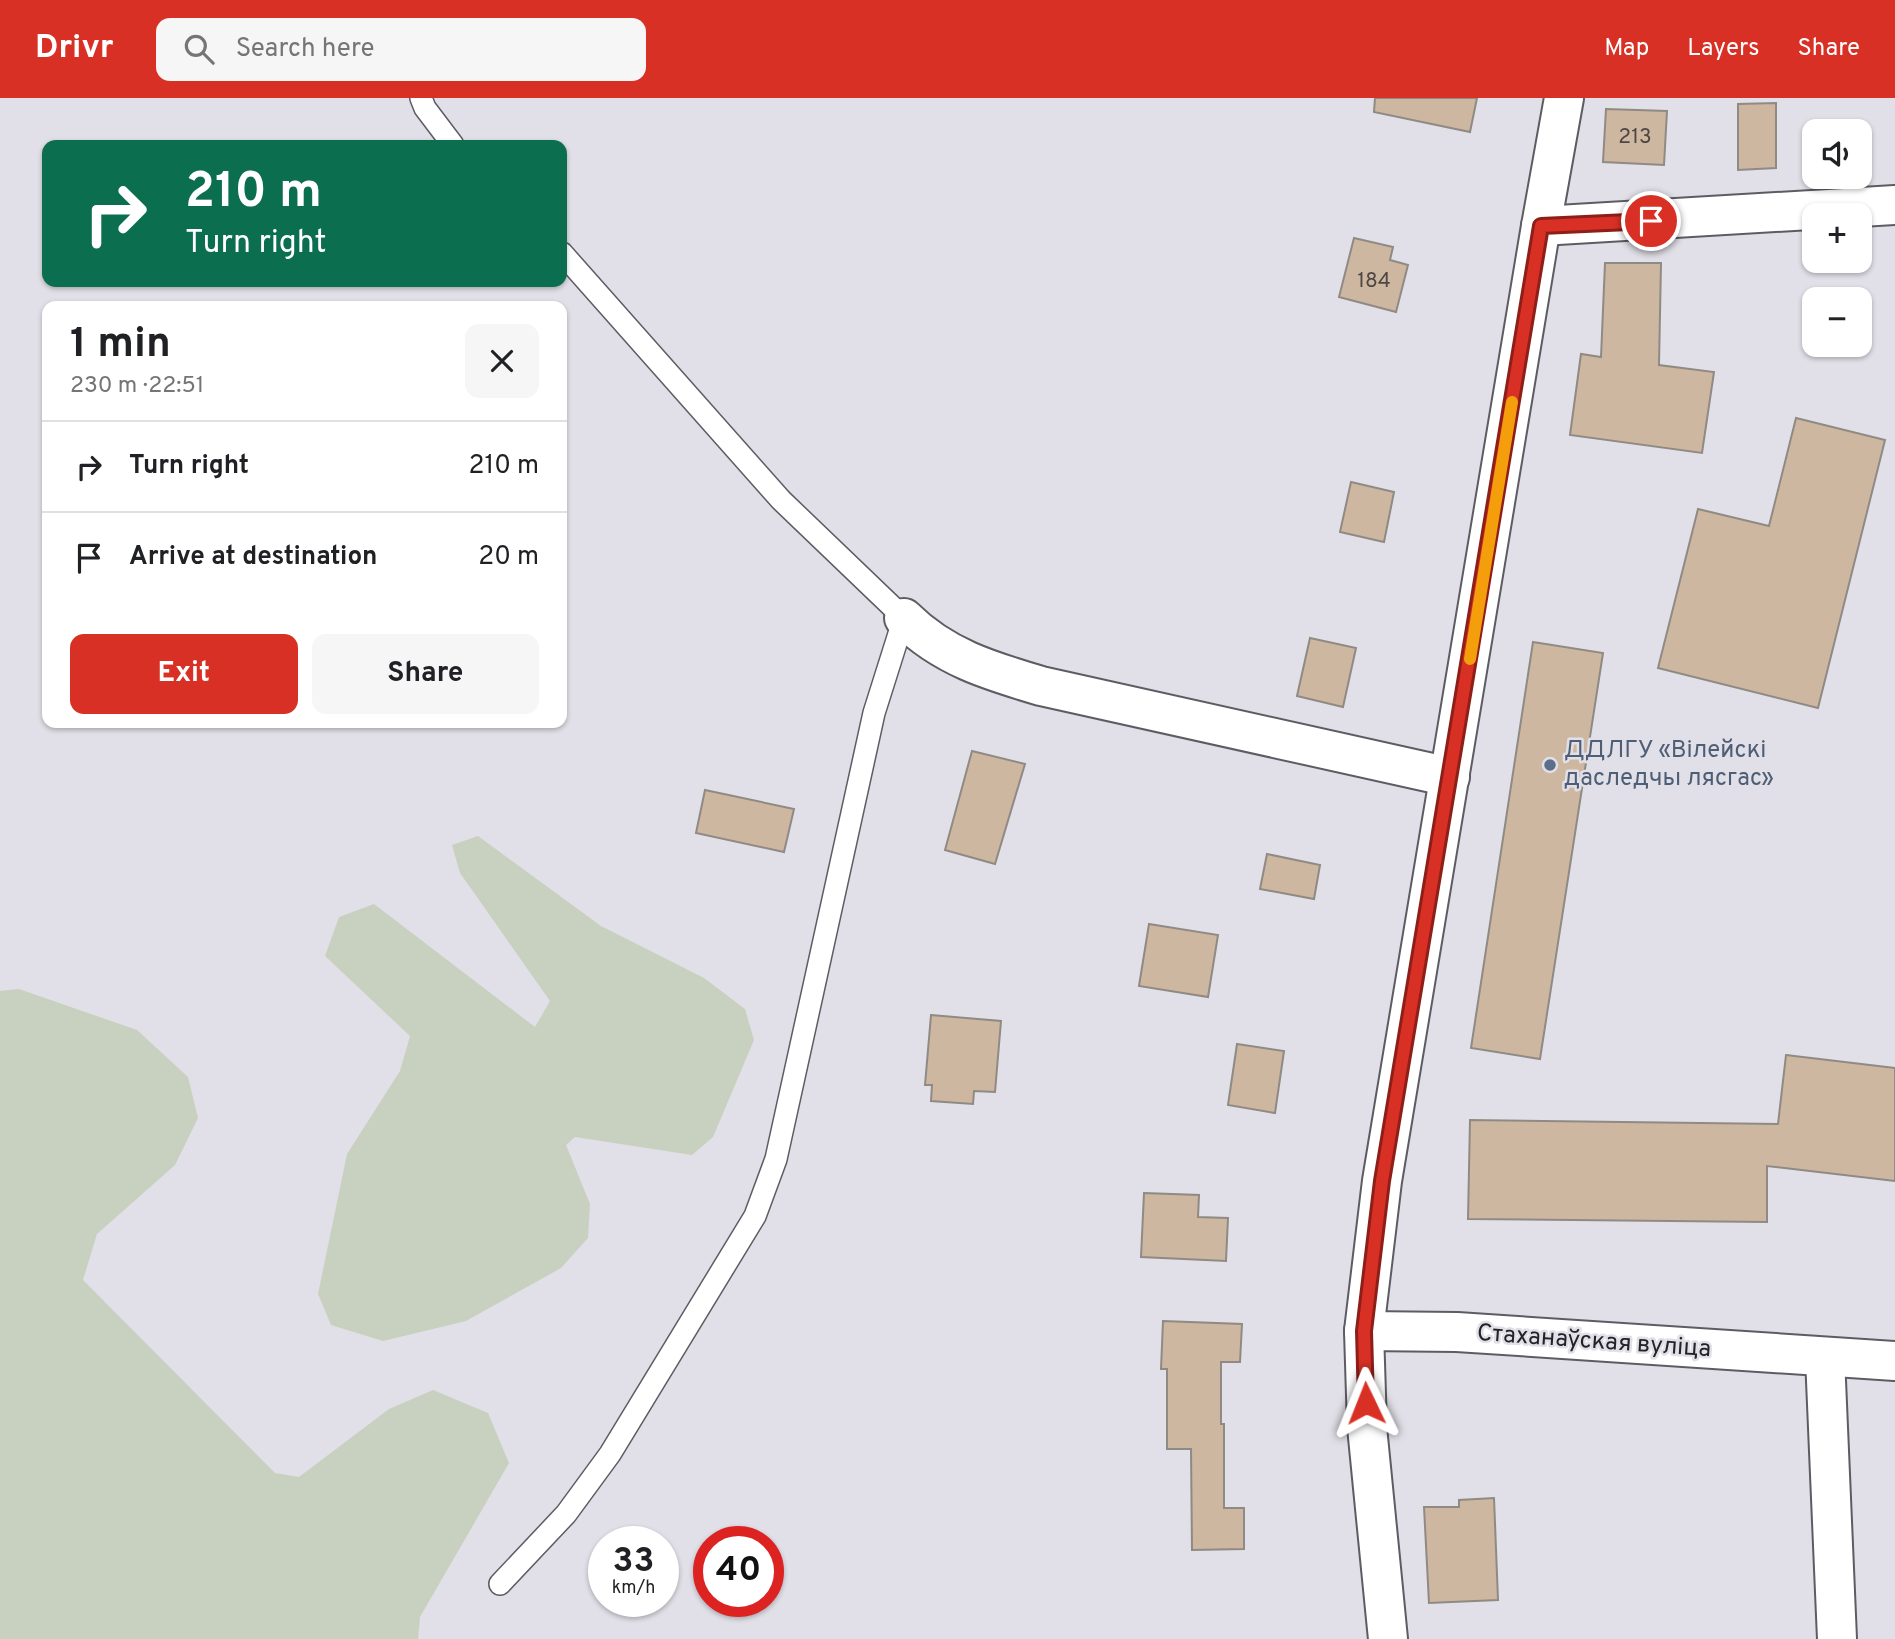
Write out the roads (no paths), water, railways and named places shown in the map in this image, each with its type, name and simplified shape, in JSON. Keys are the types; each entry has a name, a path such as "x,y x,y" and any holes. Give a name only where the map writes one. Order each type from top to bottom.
{"street":[{"path":"1388,1639 1367,1427 1364,1331 1382,1181 1564,98"},
{"path":"1541,226 1895,205"},
{"path":"904,618 943,649 987,670 1041,686 1450,777"},
{"name":"Стаханаўская вуліца","path":"1364,1331 1457,1332 1895,1361"},
{"path":"1825,1357 1837,1639"}],"lane":[{"path":"421,98 425,108 449,140"},
{"path":"500,1584 566,1514 610,1454 755,1216 776,1159 873,713 904,618 781,499 567,259"}],"place":[{"name":"ДДЛГУ «Вілейскі даследчы лясгас»","path":"1550,765"}]}
